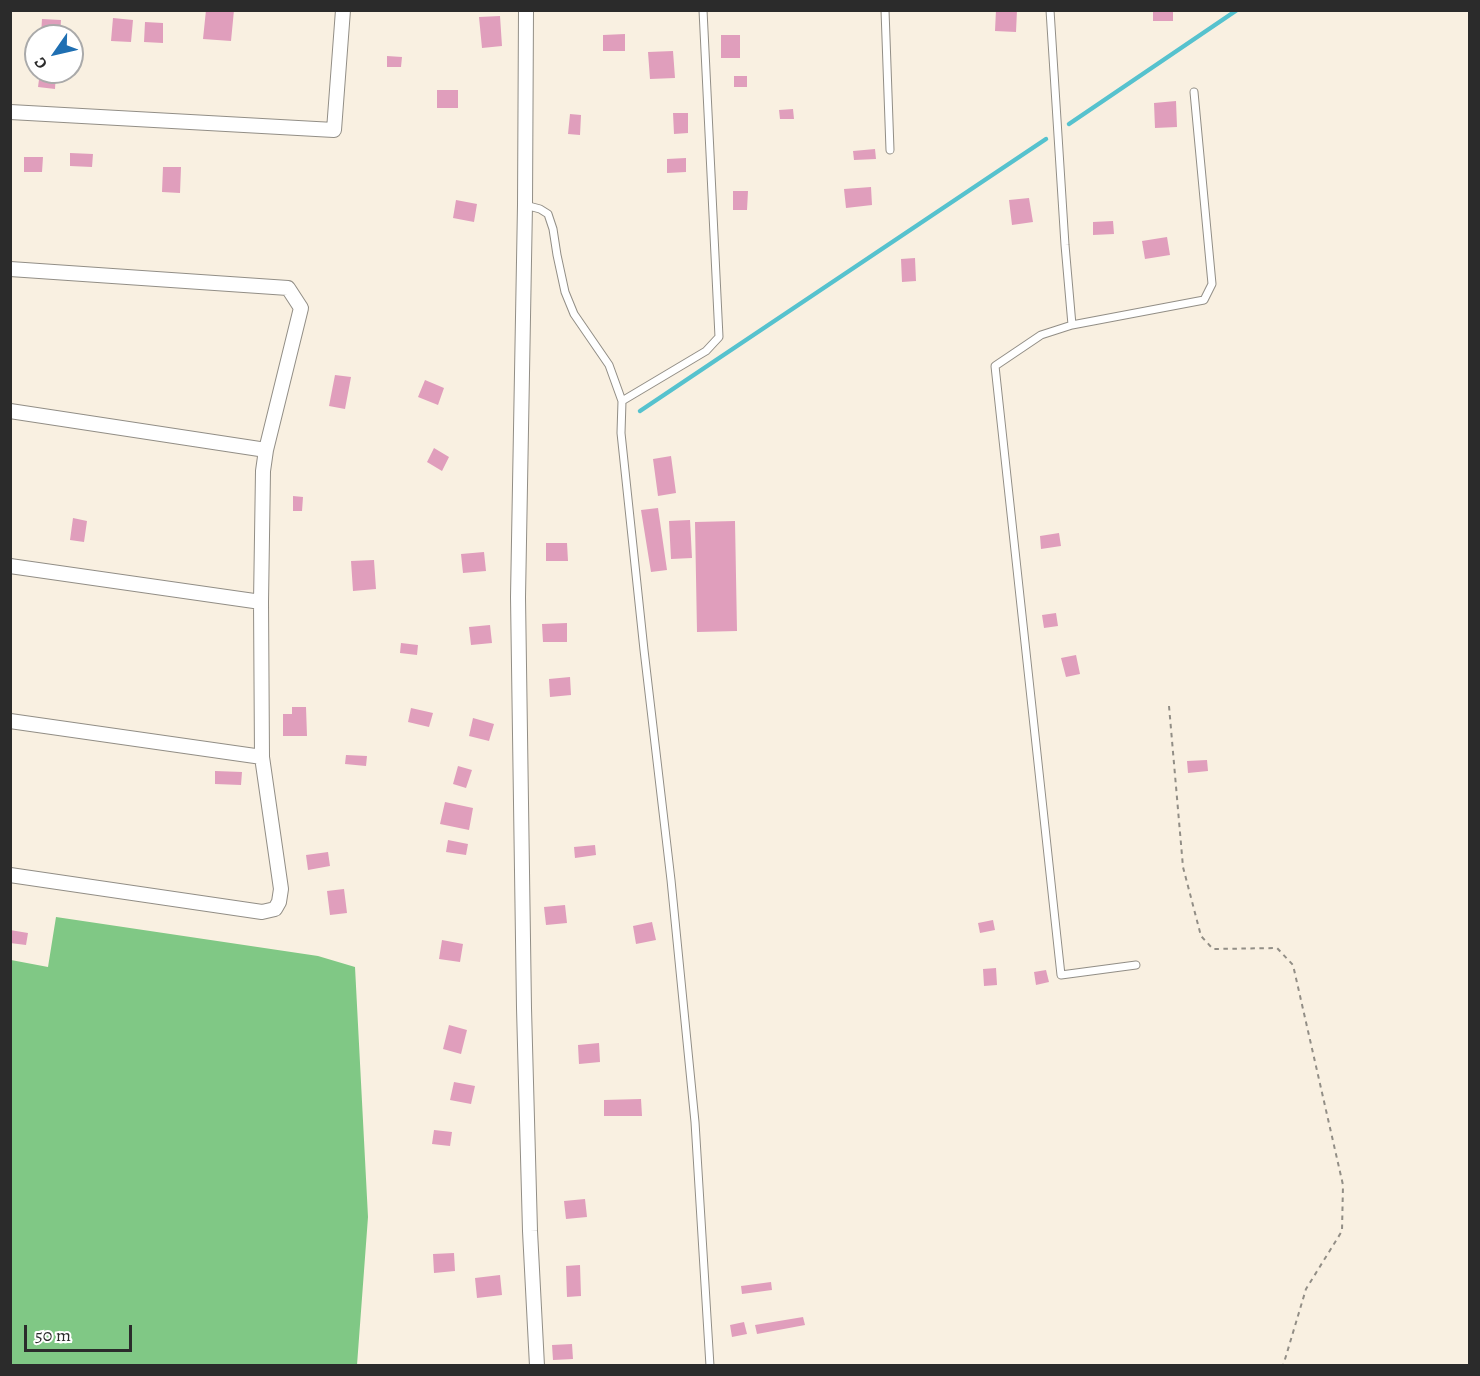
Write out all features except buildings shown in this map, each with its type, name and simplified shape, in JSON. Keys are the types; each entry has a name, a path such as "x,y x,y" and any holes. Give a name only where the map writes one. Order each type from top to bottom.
{"street":[{"path":"10,112 334,130 343,10"},
{"path":"526,10 518,597 530,1231 537,1365"},
{"path":"10,269 288,288 301,308 266,450 263,471 262,757 282,889 279,902 275,909 262,912 10,875"},
{"path":"10,411 266,450"},
{"path":"10,566 261,602"},
{"path":"10,720 262,757"}],"lane":[{"path":"622,401 706,351 719,337 703,10"},
{"path":"885,10 891,150"},
{"path":"1050,10 1072,325"},
{"path":"1136,965 1061,975 995,366 1041,335 1072,325 1204,300 1212,284 1194,92"},
{"path":"525,205 540,208 548,214 566,292 574,314 609,365 622,401 621,433 671,880 695,1122 710,1365"}],"path":[{"path":"1169,706 1183,867 1201,936 1213,949 1276,948 1293,965 1343,1185 1342,1231 1306,1289 1283,1365"}],"green space":[{"path":"56,917 318,956 355,967 368,1217 357,1365 11,1365 11,960 48,967"}],"waterway":[{"path":"1069,124 1237,10"},
{"path":"640,411 1046,139"}]}
